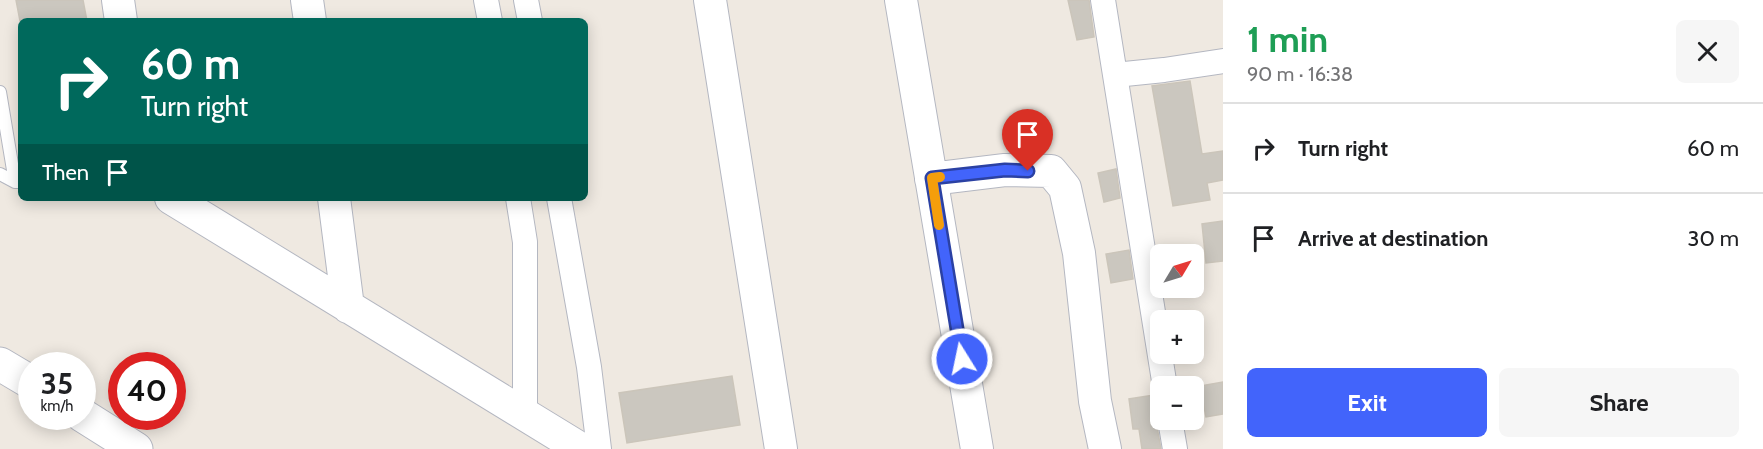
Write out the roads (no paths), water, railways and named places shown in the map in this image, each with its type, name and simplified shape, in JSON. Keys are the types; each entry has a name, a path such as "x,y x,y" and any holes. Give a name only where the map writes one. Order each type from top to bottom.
{"main road":[{"path":"0,364 18,375"},
{"path":"96,424 136,449"}],"street":[{"path":"118,0 121,18"},
{"path":"307,0 310,18"},
{"path":"486,0 489,18"},
{"path":"526,0 529,18"},
{"path":"710,0 781,449"},
{"path":"901,0 977,449"},
{"path":"1103,0 1163,376"},
{"path":"1115,75 1223,62"},
{"path":"932,178 1005,170 1051,171 1065,188 1079,253 1095,401 1105,449"},
{"path":"176,201 581,449"},
{"path":"334,201 348,307"},
{"path":"518,201 525,242 525,415"},
{"path":"560,201 589,367 599,449"},
{"path":"1172,430 1175,449"}],"lane":[{"path":"0,92 18,182"},
{"path":"0,174 18,182"}]}
